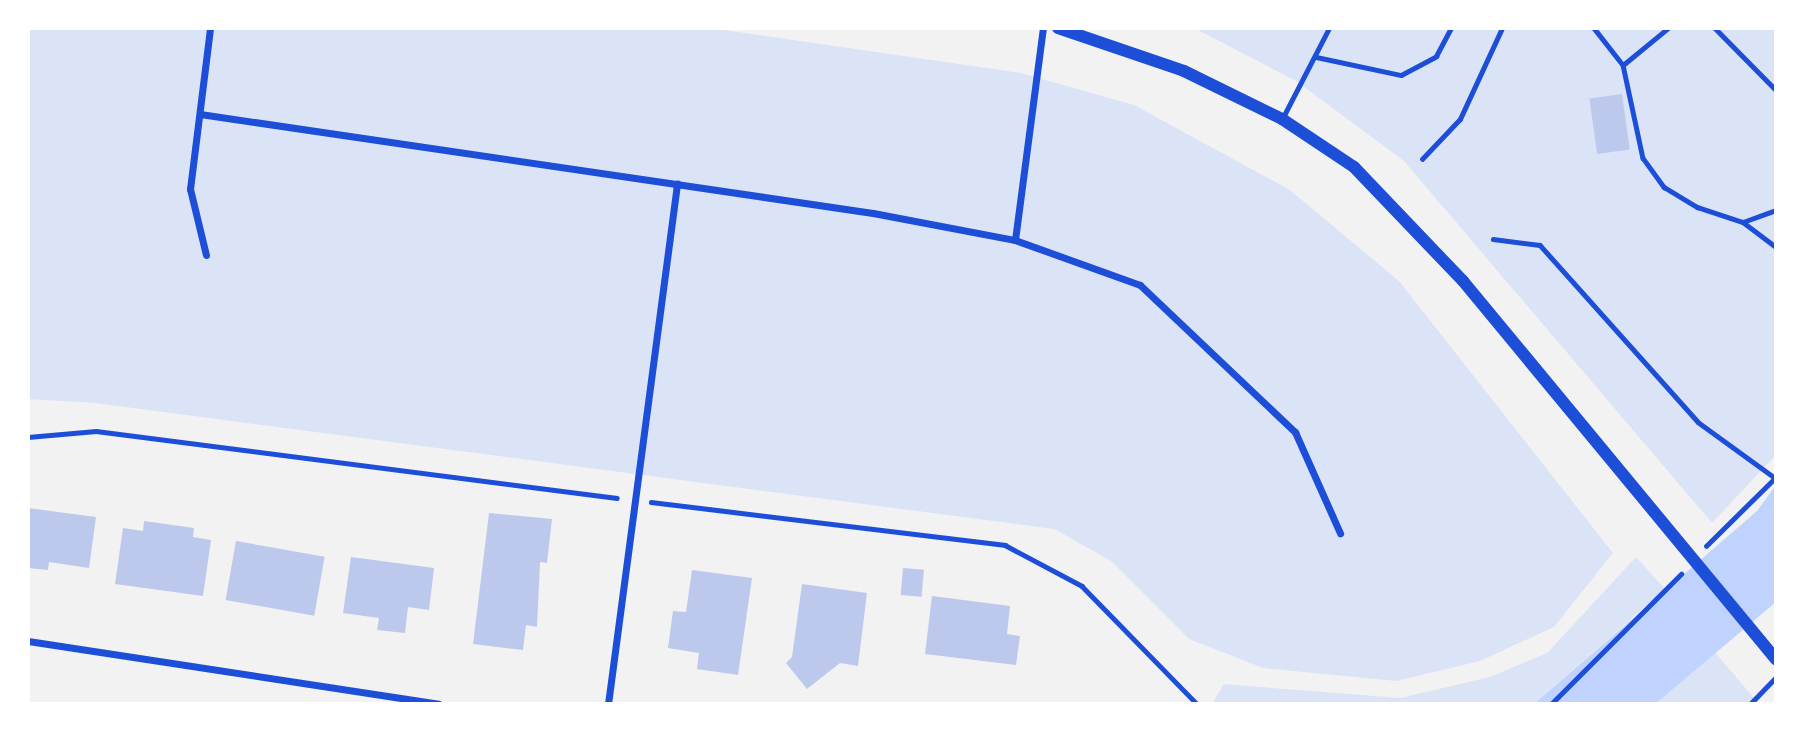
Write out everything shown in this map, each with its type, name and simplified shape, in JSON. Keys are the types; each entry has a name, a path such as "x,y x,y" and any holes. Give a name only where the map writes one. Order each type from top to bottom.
{"street":[{"path":"206,255 190,189 210,28"},
{"path":"1015,240 1043,28"},
{"path":"1058,28 1184,71 1282,119 1354,167 1463,281 1668,537 1776,659"},
{"path":"200,114 677,184 1015,240 1140,285 1295,432 1340,533"},
{"path":"608,704 677,184"},
{"path":"28,640 342,694 438,704"},
{"path":"341,704 342,694"}],"lane":[{"path":"1282,119 1329,28"},
{"path":"1315,57 1401,75 1431,61 1451,28"}],"path":[{"path":"1422,159 1460,119 1502,28"},
{"path":"1594,28 1623,65 1651,174 1676,197 1744,222 1776,247"},
{"path":"1623,65 1668,28"},
{"path":"1714,28 1776,90"},
{"path":"1744,222 1776,210"},
{"path":"1493,239 1540,245 1698,422 1775,478 1736,512 1700,553"},
{"path":"1551,704 1636,625 1691,563"},
{"path":"1750,704 1776,677"}],"shaded area":[{"path":"28,28 710,28 1021,73 1134,105 1290,190 1399,281 1613,553 1554,627 1480,661 1396,681 1263,668 1189,639 1111,561 1054,529 95,403 28,399"},
{"path":"1194,28 1776,28 1776,455 1712,523 1404,161 1296,81"},
{"path":"1636,557 1665,589 1534,704 1212,704 1224,684 1400,698 1490,677 1547,653"},
{"path":"1714,651 1759,704 1655,704"}],"water":[{"path":"1776,485 1776,602 1655,704 1534,704 1757,511"}],"building":[{"path":"1622,94 1630,149 1597,154 1589,99"},
{"path":"28,508 96,517 89,568 49,562 48,570 28,568"},
{"path":"489,513 552,519 547,563 540,562 537,627 526,625 523,650 473,644"},
{"path":"144,521 194,528 193,537 211,540 203,596 115,584 123,528 143,531"},
{"path":"236,541 325,557 314,616 226,600"},
{"path":"351,557 434,568 429,610 408,607 405,633 377,630 379,618 343,613"},
{"path":"903,568 924,570 922,597 901,595"},
{"path":"692,570 752,578 738,675 697,669 699,653 668,648 673,611 686,612"},
{"path":"802,584 867,593 858,666 840,663 807,689 786,663 792,657"},
{"path":"932,596 1010,606 1007,634 1020,636 1016,665 925,654"}]}
